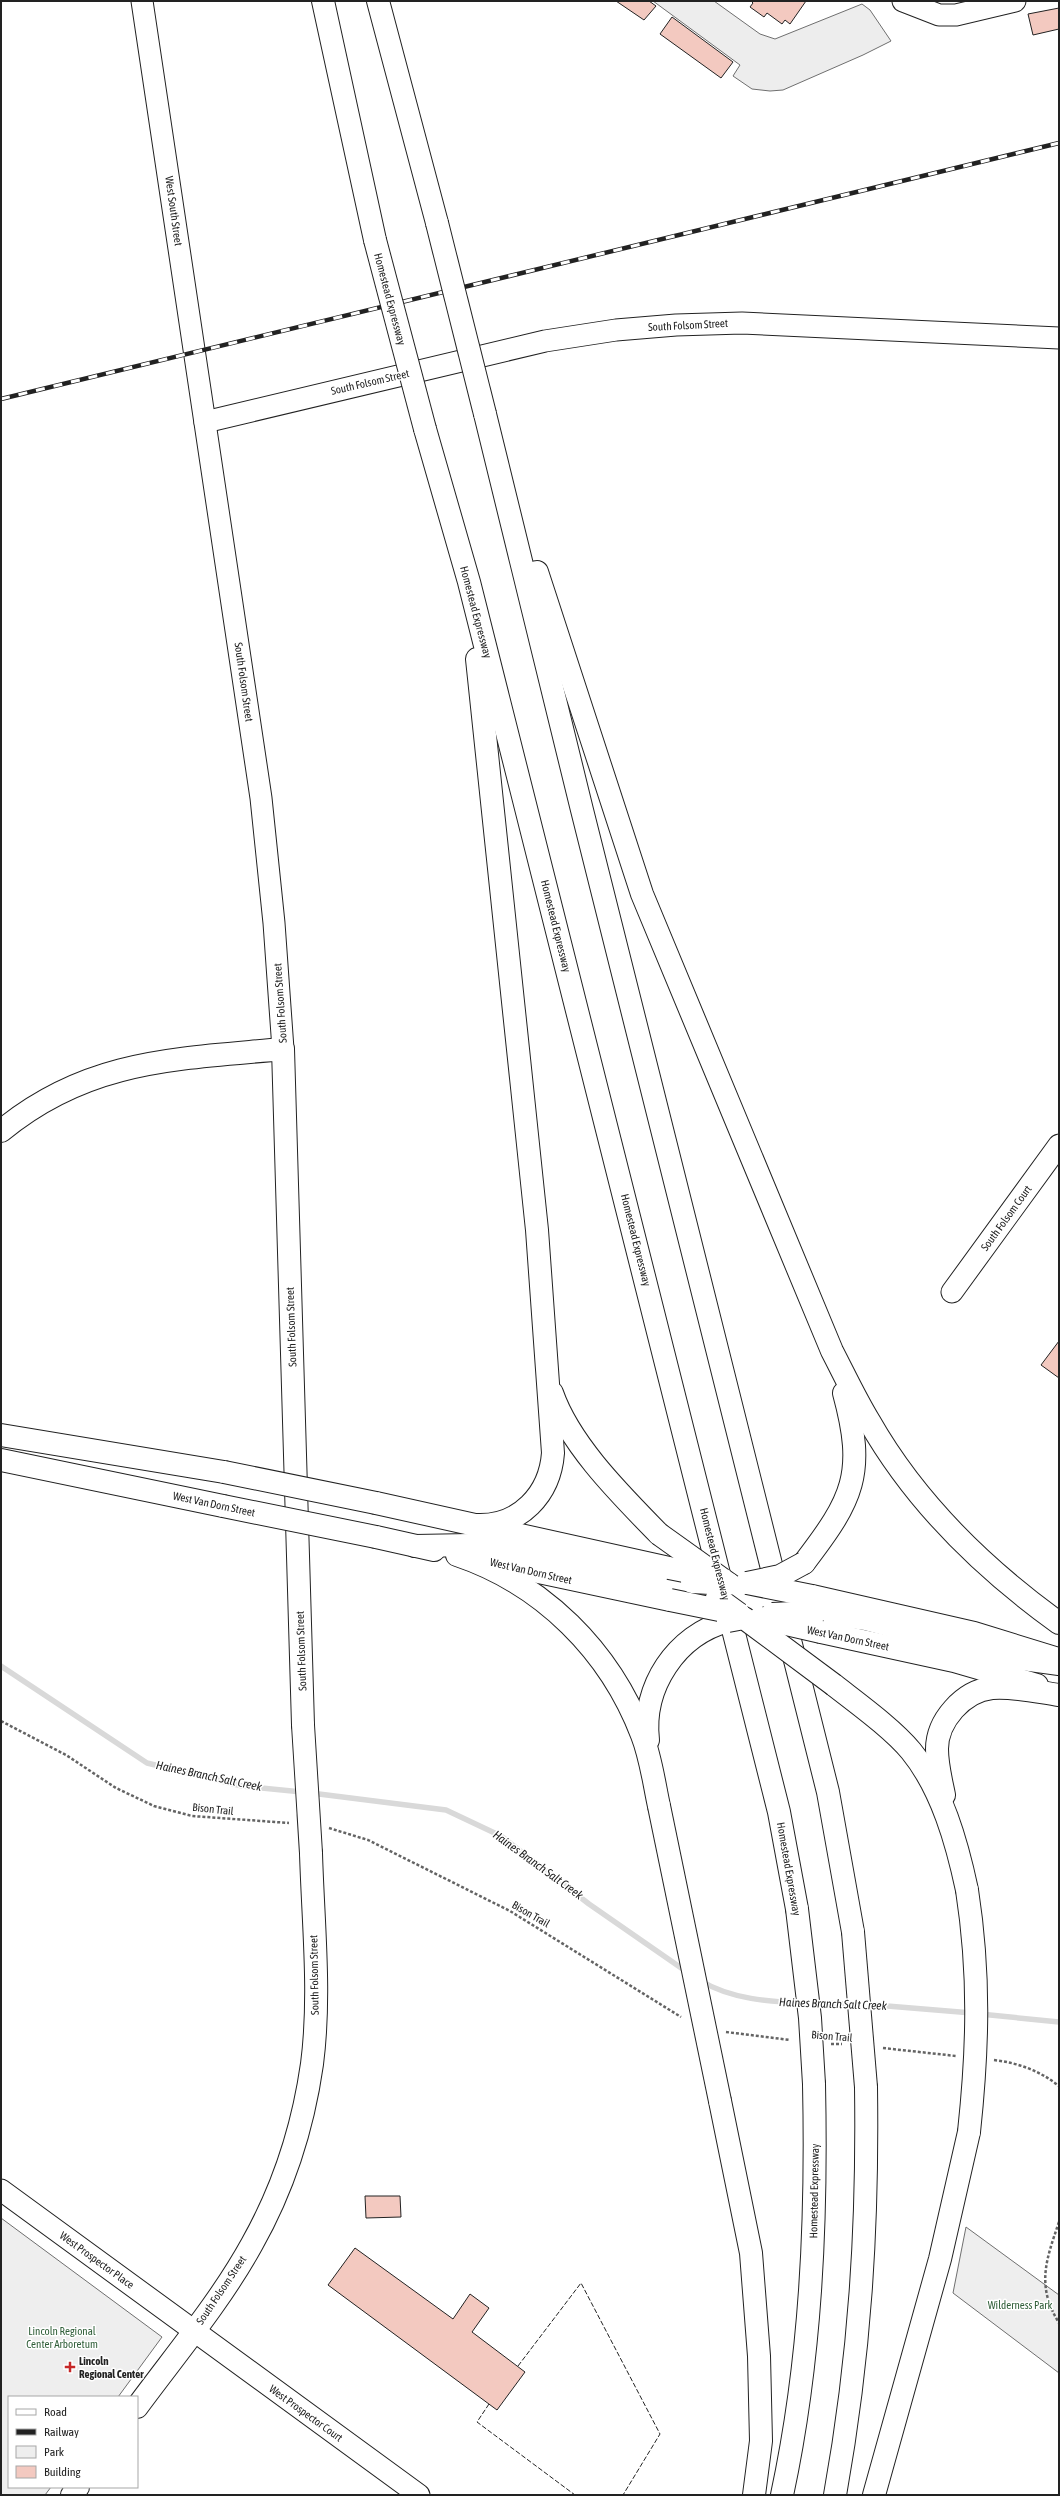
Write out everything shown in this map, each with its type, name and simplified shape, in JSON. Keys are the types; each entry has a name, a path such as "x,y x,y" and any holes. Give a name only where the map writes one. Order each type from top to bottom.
{"main road":[{"name":"Homestead Expressway","path":"323,1 375,240 424,429 470,582 779,1812 797,1909 810,2018 814,2084 816,2169 810,2305 802,2380 782,2495"},
{"path":"378,1 437,223 485,414 582,810 828,1792 854,1932 866,2087 867,2164 863,2276 858,2345 846,2434 835,2495"},
{"path":"485,414 642,894 832,1351 869,1422 922,1498 956,1536 990,1569 1059,1623"},
{"path":"470,582 537,1230 553,1453 549,1476 535,1501 519,1515 504,1522 476,1526"},
{"path":"1,1130 46,1099 84,1080 118,1069 153,1062 283,1049"},
{"name":"South Folsom Street","path":"138,2406 229,2282 252,2244 274,2201 291,2156 304,2110 312,2063 316,2010 311,1853 303,1725 283,1049"},
{"path":"415,1546 470,1545 692,1582 733,1582 780,1576 804,1563 836,1520 849,1491 853,1476 855,1444 853,1429 832,1351"},
{"path":"547,1369 554,1399 598,1470 659,1534 733,1582 759,1617 834,1685 861,1706 910,1750 938,1797 955,1843"},
{"name":"West Van Dorn Street","path":"1,1435 224,1472 376,1503 476,1526 667,1579 759,1617"},
{"name":"West Van Dorn Street","path":"1,1460 457,1555 667,1579 733,1582 816,1613 954,1661 1059,1692"},
{"path":"457,1555 503,1574 542,1600 574,1628 598,1655 615,1680 642,1736 651,1769"},
{"path":"692,1582 759,1617"},
{"path":"754,2495 761,2441 759,2356 751,2253 651,1769 646,1725 652,1693 665,1667 682,1645 696,1634 717,1624 759,1617 816,1613 873,1621 1014,1658 1059,1664"},
{"name":"West Van Dorn Street","path":"816,1613 974,1633 1059,1659"},
{"path":"874,2495 940,2259 969,2132 975,2074 977,1981 974,1933 967,1890 938,1766 937,1748 940,1730 949,1715 961,1702 977,1692 991,1688 1059,1695"}],"street":[{"name":"West South Street","path":"142,1 205,422"},
{"path":"903,1 939,15 956,15 1015,1"},
{"name":"South Folsom Street","path":"283,1049 274,923 261,798 205,422 545,341 616,330 676,324 742,323 1059,338"},
{"name":"South Folsom Court","path":"952,1292 1059,1145"},
{"name":"West Prospector Place","path":"1,2190 193,2330"},
{"name":"West Prospector Court","path":"193,2330 419,2495"}],"path":[{"name":"Bison Trail","path":"1,1721 66,1755 116,1788 154,1806 192,1816 295,1824"},
{"name":"Bison Trail","path":"323,1828 337,1829 368,1840 510,1911 576,1950 657,2004 685,2019"},
{"name":"Bison Trail","path":"719,2030 797,2041"},
{"name":"Bison Trail","path":"829,2043 844,2045"},
{"path":"876,2047 963,2057"},
{"path":"986,2059 1009,2062 1044,2074 1059,2086"},
{"path":"1059,2222 1046,2258 1044,2281 1051,2310 1059,2323"}],"green space":[{"name":"Lincoln Regional Center Arboretum","path":"1,2218 162,2337 119,2396 8,2396 8,2488 50,2488 45,2495 1,2495"},
{"name":"Wilderness Park","path":"966,2227 1059,2295 1059,2373 953,2293"}],"shaded area":[{"path":"653,1 714,1 760,34 775,39 862,4 870,10 891,41 783,90 770,91 752,89 733,76 740,65"}],"building":[{"path":"616,1 649,1 656,6 644,20"},
{"path":"751,1 806,1 790,24 785,20 782,24 767,13 764,17 750,7 753,3"},
{"path":"1059,8 1059,29 1033,35 1028,14"},
{"path":"672,17 733,62 721,78 660,34"},
{"path":"1059,1341 1059,1378 1041,1365"},
{"path":"365,2196 400,2196 401,2217 366,2218"},
{"path":"355,2248 453,2319 470,2294 489,2308 472,2332 525,2372 497,2410 328,2285"}],"waterway":[{"name":"Haines Branch Salt Creek","path":"1,1666 147,1763 242,1786 302,1792"},
{"name":"Haines Branch Salt Creek","path":"311,1793 446,1810 501,1836 589,1904 687,1972"},
{"name":"Haines Branch Salt Creek","path":"701,1981 738,1996 778,2002 804,2003"},
{"name":"Haines Branch Salt Creek","path":"813,2003 854,2004"},
{"name":"Haines Branch Salt Creek","path":"863,2004 972,2013"},
{"name":"Haines Branch Salt Creek","path":"980,2014 1059,2022"}],"railway":[{"path":"1,399 1059,143"}],"fence":[{"path":"518,2366 581,2283 660,2434 623,2495"},
{"path":"489,2404 477,2422 575,2495"}],"place":[{"name":"Lincoln Regional Center","path":"70,2367"}]}
